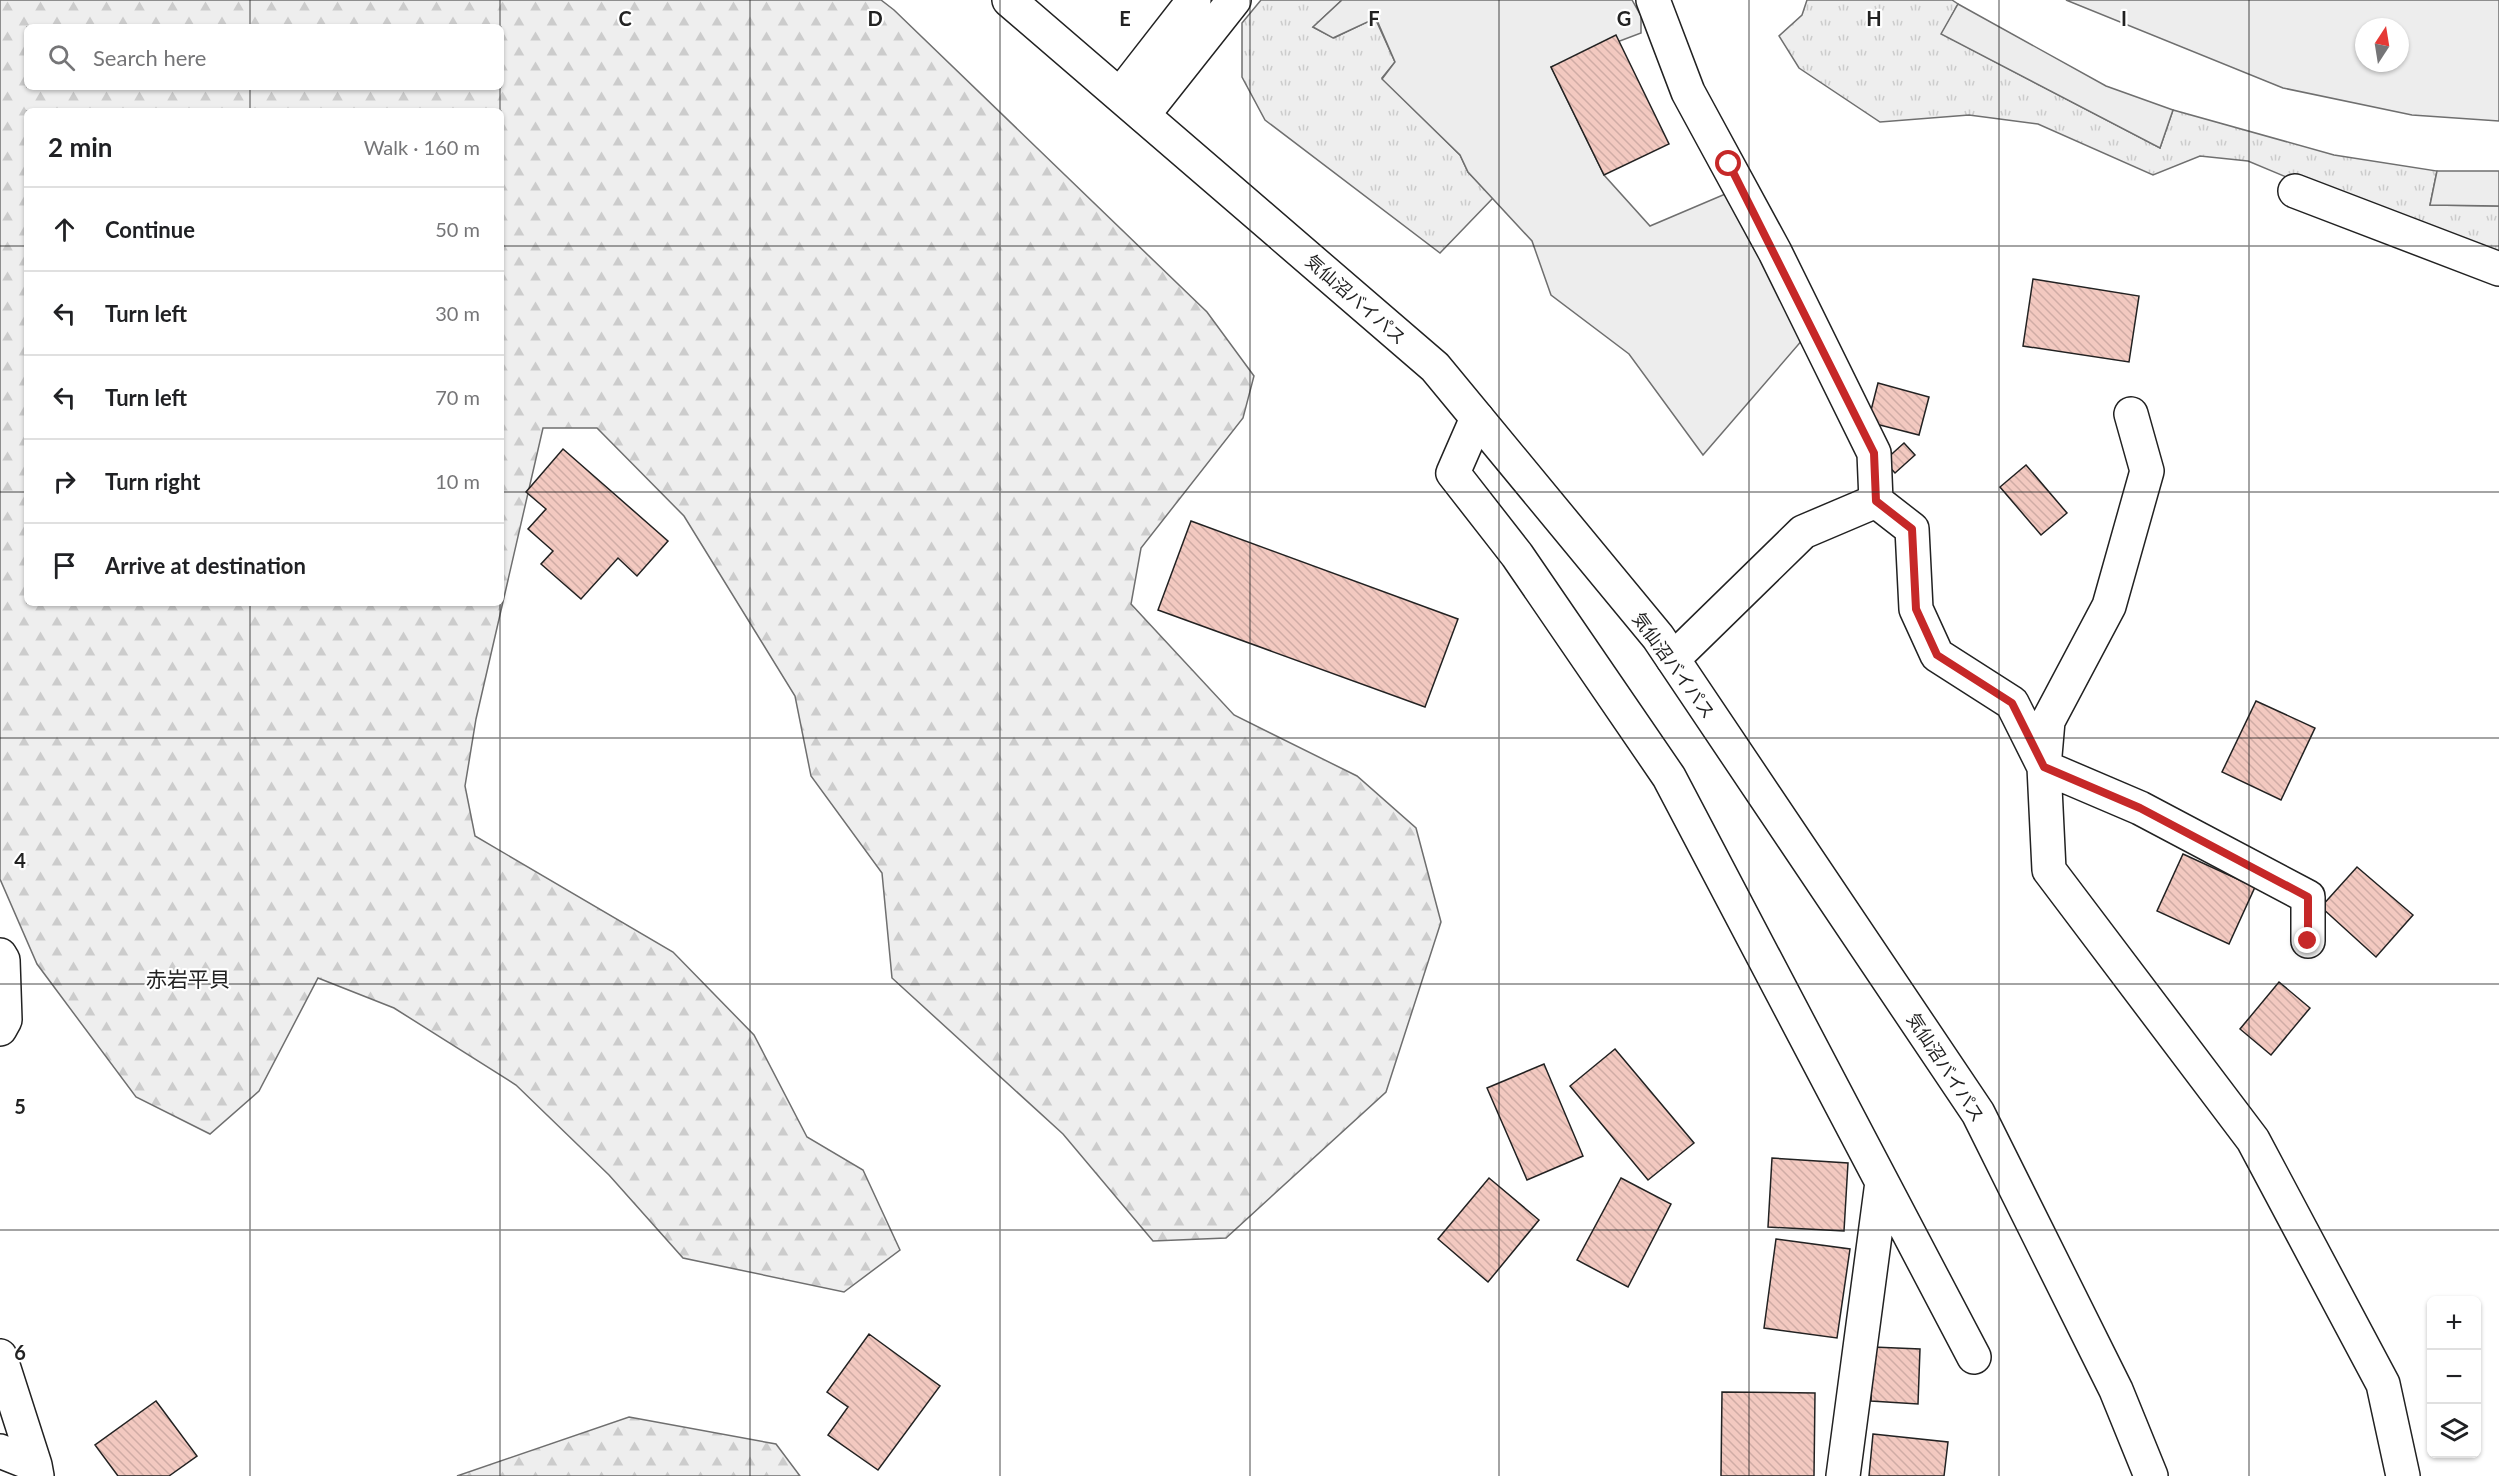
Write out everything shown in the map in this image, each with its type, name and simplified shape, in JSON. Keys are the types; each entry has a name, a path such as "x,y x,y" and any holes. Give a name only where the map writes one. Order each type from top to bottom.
{"main road":[{"name":"気仙沼バイパス","path":"1009,0 1435,367 1658,637 1978,1113 2116,1390 2151,1476"},
{"path":"1131,105 1194,0"},
{"path":"1131,105 1234,0"},
{"path":"1653,0 1688,92 1770,242 1874,453 1876,501 1912,529 1916,609 1937,655 2012,703 2044,767 2140,808 2308,897 2308,941"},
{"path":"2295,191 2499,269"},
{"path":"2131,414 2147,471 2109,606 2048,721 2044,767 2049,870 2253,1140 2384,1384 2403,1476"},
{"path":"1477,418 1453,473 1517,555 1669,777 1974,1357"},
{"path":"1673,659 1803,532 1876,501"},
{"path":"0,955 3,960 5,1020 0,1029"},
{"path":"1843,1476 1882,1182"},
{"path":"0,1356 36,1471"},
{"path":"0,1451 36,1471"}],"green space":[{"path":"0,0 881,0 1207,312 1254,376 1243,418 1141,548 1131,604 1234,715 1357,776 1416,828 1441,922 1386,1092 1226,1238 1153,1241 1063,1134 892,978 882,873 811,776 795,696 684,516 597,428 543,428 504,597 504,108 24,108 24,606 502,606 476,719 465,786 475,836 673,952 754,1035 807,1137 863,1170 900,1250 844,1292 683,1258 609,1175 516,1085 394,1008 318,978 259,1091 210,1134 136,1097 37,964 0,879"},
{"path":"1261,0 1342,0 1313,27 1334,38 1375,18 1395,62 1382,78 1460,155 1468,172 1493,198 1440,253 1265,120 1242,77 1242,23"},
{"path":"1807,0 1952,0 1958,4 1942,34 2160,148 2173,110 2334,155 2437,171 2430,205 2499,206 2499,257 2315,189 2248,161 2200,156 2153,175 2038,124 1969,115 1880,122 1799,68 1779,36 1802,15"},
{"path":"629,1417 776,1444 800,1476 457,1476"}],"shaded area":[{"path":"1342,0 1632,0 1641,16 1641,33 1551,67 1604,175 1650,226 1730,192 1804,338 1703,455 1629,354 1551,295 1532,241 1468,172 1460,155 1382,79 1395,62 1376,18 1333,38 1313,27"},
{"path":"2066,0 2499,0 2499,121 2412,115 2283,88"},
{"path":"1958,4 2106,86 2173,110 2160,148 1941,34"},
{"path":"2437,171 2499,171 2499,206 2430,205"}],"building":[{"path":"1616,35 1669,144 1604,175 1551,67"},
{"path":"2033,279 2139,296 2129,362 2023,346"},
{"path":"1878,383 1929,397 1919,435 1868,422"},
{"path":"1904,443 1915,455 1895,473 1884,461"},
{"path":"563,449 668,541 637,576 618,558 581,599 541,564 553,551 528,529 546,509 526,492"},
{"path":"2026,465 2067,513 2041,535 2000,487"},
{"path":"1191,521 1458,619 1425,707 1158,610"},
{"path":"2256,701 2315,728 2281,800 2222,772"},
{"path":"2183,854 2255,887 2229,944 2157,911"},
{"path":"2357,867 2413,915 2376,957 2321,907"},
{"path":"2279,982 2310,1008 2271,1055 2240,1029"},
{"path":"1615,1049 1694,1143 1648,1180 1570,1086"},
{"path":"1544,1064 1583,1156 1527,1180 1487,1088"},
{"path":"1772,1158 1848,1163 1844,1231 1768,1227"},
{"path":"1489,1178 1539,1220 1488,1282 1438,1239"},
{"path":"1621,1178 1671,1204 1628,1287 1577,1260"},
{"path":"1776,1239 1850,1249 1837,1338 1764,1328"},
{"path":"869,1334 940,1386 878,1470 828,1435 848,1407 827,1392"},
{"path":"1873,1347 1920,1349 1918,1404 1871,1401"},
{"path":"1722,1392 1815,1393 1814,1476 1721,1476"},
{"path":"156,1401 197,1456 169,1476 118,1476 95,1445"},
{"path":"1873,1434 1948,1442 1944,1476 1869,1476"}],"district":[{"name":"赤岩平貝","path":"188,978"}],"route":[{"path":"1729,164 1874,453 1876,501 1912,529 1916,609 1937,655 2012,703 2044,767 2140,808 2308,897 2308,941"}]}
